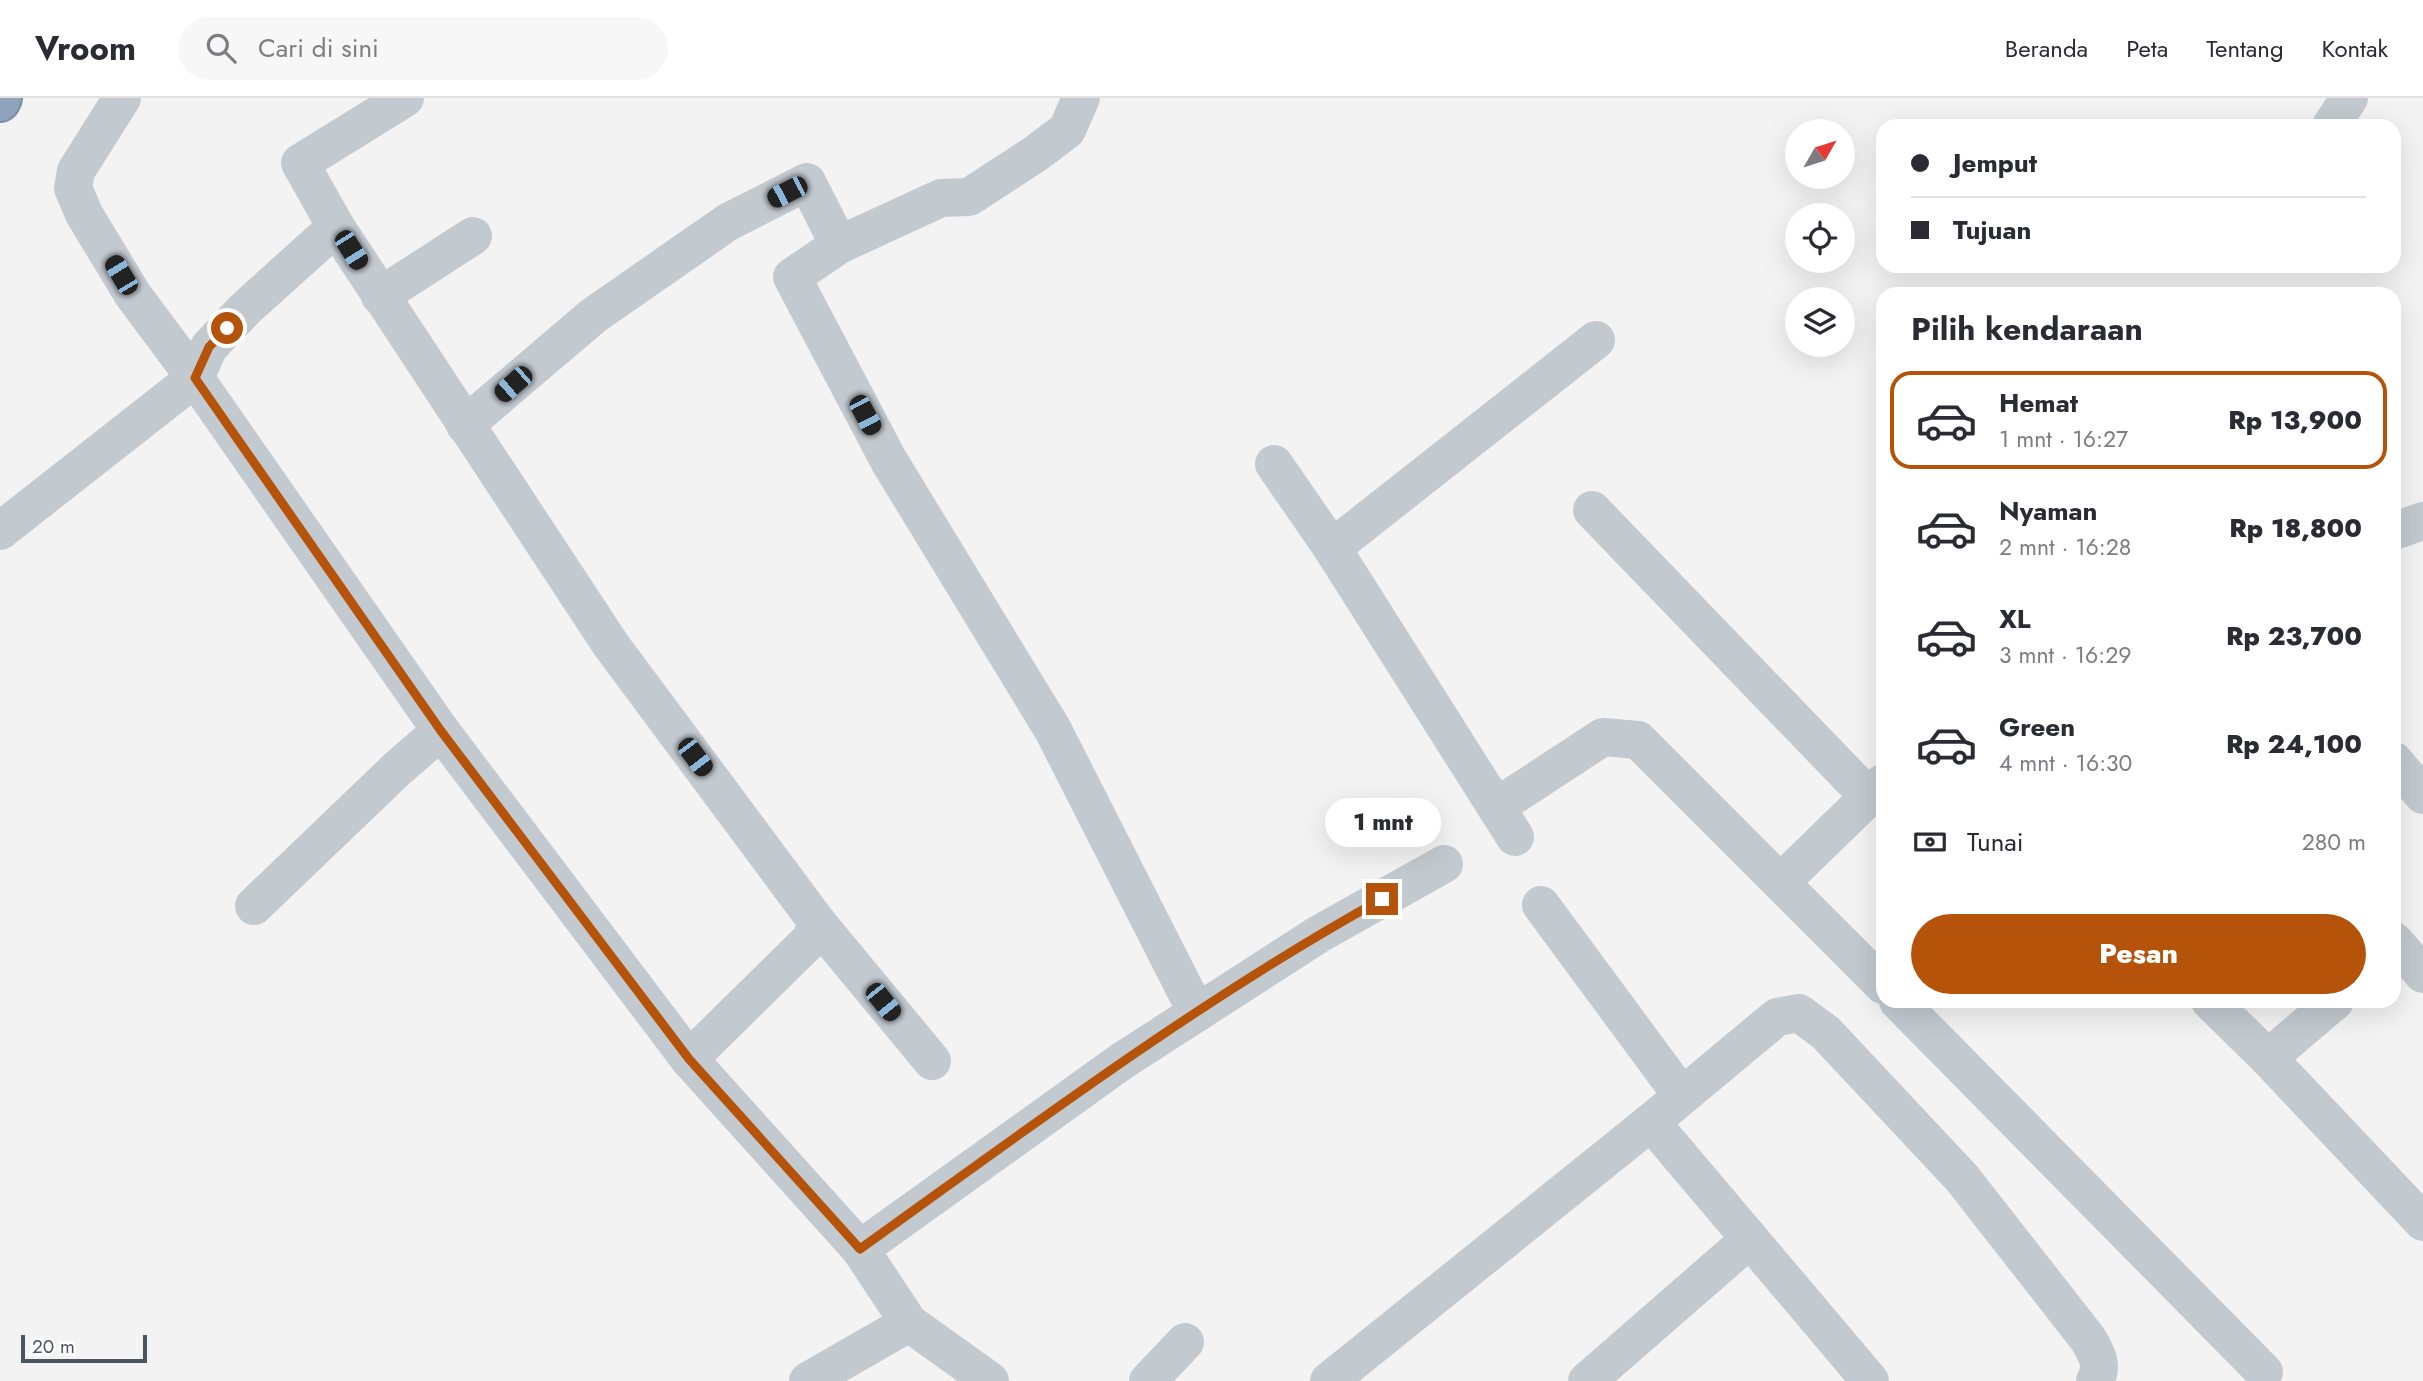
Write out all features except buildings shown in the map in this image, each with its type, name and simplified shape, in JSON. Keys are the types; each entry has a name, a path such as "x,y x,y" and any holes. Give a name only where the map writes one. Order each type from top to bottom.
{"street":[{"path":"122,98 76,171 73,188 84,214 133,295 195,378 441,731 689,1059 860,1249 909,1324 990,1381"},
{"path":"404,98 300,163 336,227 380,296 611,645 817,922 932,1061"},
{"path":"1080,98 1067,130 968,197 941,198 839,245 792,277 889,461 1053,730 1197,1013"},
{"path":"2336,119 2349,98"},
{"path":"466,425 593,316 728,222 807,182 839,245"},
{"path":"0,531 195,378 209,347 245,309 336,227"},
{"path":"380,296 473,236"},
{"path":"1332,548 1596,340"},
{"path":"1274,464 1332,548 1505,822 1603,737 1638,740 1876,978"},
{"path":"1592,510 1876,790 1781,882"},
{"path":"2401,529 2423,521"},
{"path":"254,906 398,768 441,731"},
{"path":"2401,769 2423,795"},
{"path":"860,1249 1122,1061 1319,934 1444,864"},
{"path":"1541,905 1682,1096"},
{"path":"689,1059 811,939 817,922"},
{"path":"2401,949 2423,974"},
{"path":"2401,977 2423,974"},
{"path":"1905,1008 2264,1372"},
{"path":"2217,1008 2423,1222"},
{"path":"2268,1058 2327,1008"},
{"path":"1329,1381 1777,1017 1799,1013 1826,1033 1962,1178 2088,1339 2099,1358 2095,1381"},
{"path":"1651,1122 1862,1378"},
{"path":"1587,1381 1750,1239"},
{"path":"808,1381 909,1324"},
{"path":"1148,1381 1185,1342"}],"route":[{"path":"227,328 209,347 195,378 441,731 689,1059 860,1249 1122,1061 1319,934 1382,899"}]}
